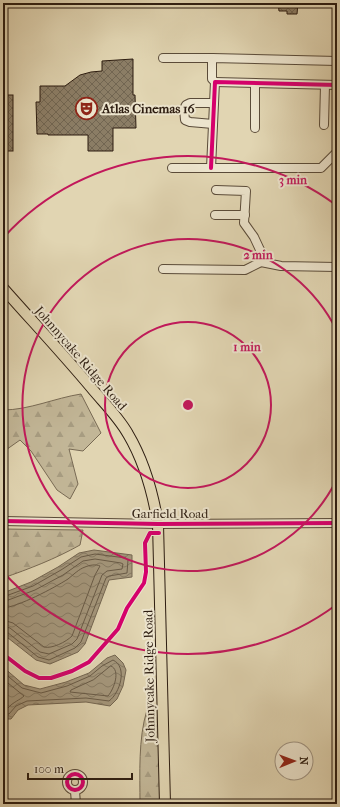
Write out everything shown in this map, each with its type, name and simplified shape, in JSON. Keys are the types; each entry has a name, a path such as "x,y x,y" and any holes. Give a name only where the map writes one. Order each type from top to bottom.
{"main road":[{"name":"Johnnycake Ridge Road","path":"3,288 114,414 128,434 146,473 154,501 158,524 165,804"}],"street":[{"path":"163,58 337,61"},
{"path":"210,168 215,82 212,79 212,58"},
{"path":"215,82 337,85"},
{"path":"255,83 255,128"},
{"path":"324,125 325,85"},
{"path":"212,124 190,122 185,120 184,109 186,105 190,103 214,103"},
{"path":"172,168 321,168 337,152"},
{"path":"216,190 246,191 244,223 254,237 261,252 261,262"},
{"path":"215,215 245,215"},
{"path":"163,270 245,270 261,262 281,266 337,267"},
{"name":"Garfield Road","path":"3,521 158,524 337,523"},
{"path":"76,791 76,804"}],"green space":[{"path":"81,394 101,433 83,451 69,449 78,484 70,499 57,490 31,451 20,440 3,452 3,410 32,406"},
{"path":"3,529 83,530 80,545 61,555 3,578"},
{"path":"161,707 162,804 140,804 140,757 144,721 147,710"}],"water":[{"path":"94,550 132,555 132,577 109,580 85,644 78,652 50,664 36,660 3,634 3,593 31,582 79,553"},
{"path":"115,655 123,663 126,670 123,686 117,699 110,706 86,702 28,705 18,710 11,719 7,719 3,715 3,667 24,685 40,689 66,682 89,673 107,658"}],"building":[{"path":"278,3 298,3 297,14 287,14 287,11 279,11"},
{"path":"133,59 133,95 135,95 136,128 113,128 113,151 88,151 88,135 37,134 36,102 40,102 40,86 65,86 80,75 102,71 102,61"},
{"path":"3,95 13,95 13,151 3,151"}],"cycle path":[{"path":"211,168 215,82 337,85"},
{"path":"3,521 158,524 337,523"},
{"path":"3,654 25,671 39,678 51,678 72,671 89,662 118,629 127,608 144,583 146,572 145,543 150,533 159,533"},
{"path":"72,774 78,774 83,779 83,782 81,788 78,790 72,790 67,785 67,779 72,774"}],"place":[{"name":"Atlas Cinemas 16","path":"87,108"}]}
